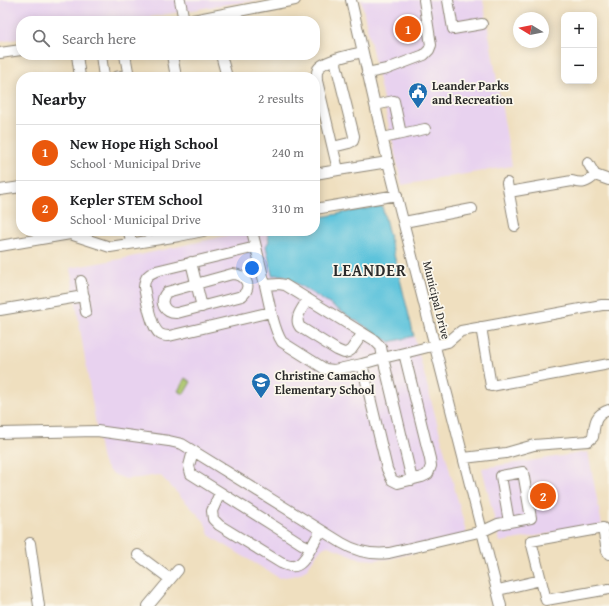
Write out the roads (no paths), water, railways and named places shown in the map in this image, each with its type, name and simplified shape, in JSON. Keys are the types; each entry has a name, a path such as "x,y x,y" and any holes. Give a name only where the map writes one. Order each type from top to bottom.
{"street":[{"path":"180,0 183,16"},
{"path":"226,16 295,0"},
{"name":"Municipal Drive","path":"351,0 388,162 502,606"},
{"path":"367,73 387,69 424,55 429,50 431,45 424,0"},
{"path":"448,0 453,29 482,24"},
{"path":"0,53 16,51"},
{"path":"317,72 319,67 325,63 362,52"},
{"path":"78,60 79,72"},
{"path":"101,60 103,72"},
{"path":"126,60 128,72"},
{"path":"173,60 175,72"},
{"path":"222,60 225,72"},
{"path":"333,147 349,144 353,141 354,136 335,60"},
{"path":"320,93 338,170"},
{"path":"375,105 394,100 401,134"},
{"path":"383,138 425,129"},
{"path":"320,173 388,162"},
{"path":"588,162 595,175 609,180"},
{"path":"515,226 508,188 572,181 579,183 590,180 595,175"},
{"path":"0,190 16,188"},
{"path":"320,208 397,195"},
{"path":"404,222 472,209"},
{"path":"0,246 58,236"},
{"path":"76,236 110,247 164,236"},
{"path":"130,236 131,243"},
{"path":"253,236 275,329 278,336 282,342 326,369 334,370 362,364 448,342 461,331 604,304 609,305"},
{"path":"256,247 156,271 147,275 144,287 153,326 158,333 163,336 169,336 271,312"},
{"path":"192,262 202,307"},
{"path":"237,274 245,279 247,289 245,294 242,296 202,307 172,313 165,309 163,299 167,292 196,284 237,274"},
{"path":"81,281 86,312"},
{"path":"265,285 284,285 374,340 381,347 412,480"},
{"path":"0,310 84,296"},
{"path":"308,299 298,316 298,325 337,350 344,353 348,352 363,333"},
{"path":"482,327 491,386 609,364"},
{"path":"362,364 387,469 392,480 398,483 412,480 428,474 431,466 404,353"},
{"path":"464,458 506,453 534,445 588,441 593,437 594,424 599,415 602,412 609,410"},
{"path":"0,433 96,431 176,442 182,444 321,530 361,552 379,554 389,553 483,531 498,524 509,522 531,518 523,472 500,476 509,522"},
{"path":"193,451 188,466 190,474 302,544 311,548"},
{"path":"220,493 212,511 213,519 219,525 281,563 296,566 302,562 321,530"},
{"path":"609,554 607,552 603,528 531,541 546,600 609,589"},
{"path":"30,543 39,606"},
{"path":"138,555 170,579"},
{"path":"148,606 178,570"},
{"path":"498,590 540,580"}],"water":[{"path":"382,206 414,336 390,342 283,275 272,275 266,246 269,241 268,236 320,236 320,217"}],"place":[{"name":"New Hope High School","path":"408,29"},
{"name":"Leander Parks and Recreation","path":"418,109"},
{"name":"Christine Camacho Elementary School","path":"261,399"},
{"name":"Kepler STEM School","path":"543,496"}],"district":[{"name":"LEANDER","path":"370,270"}]}
